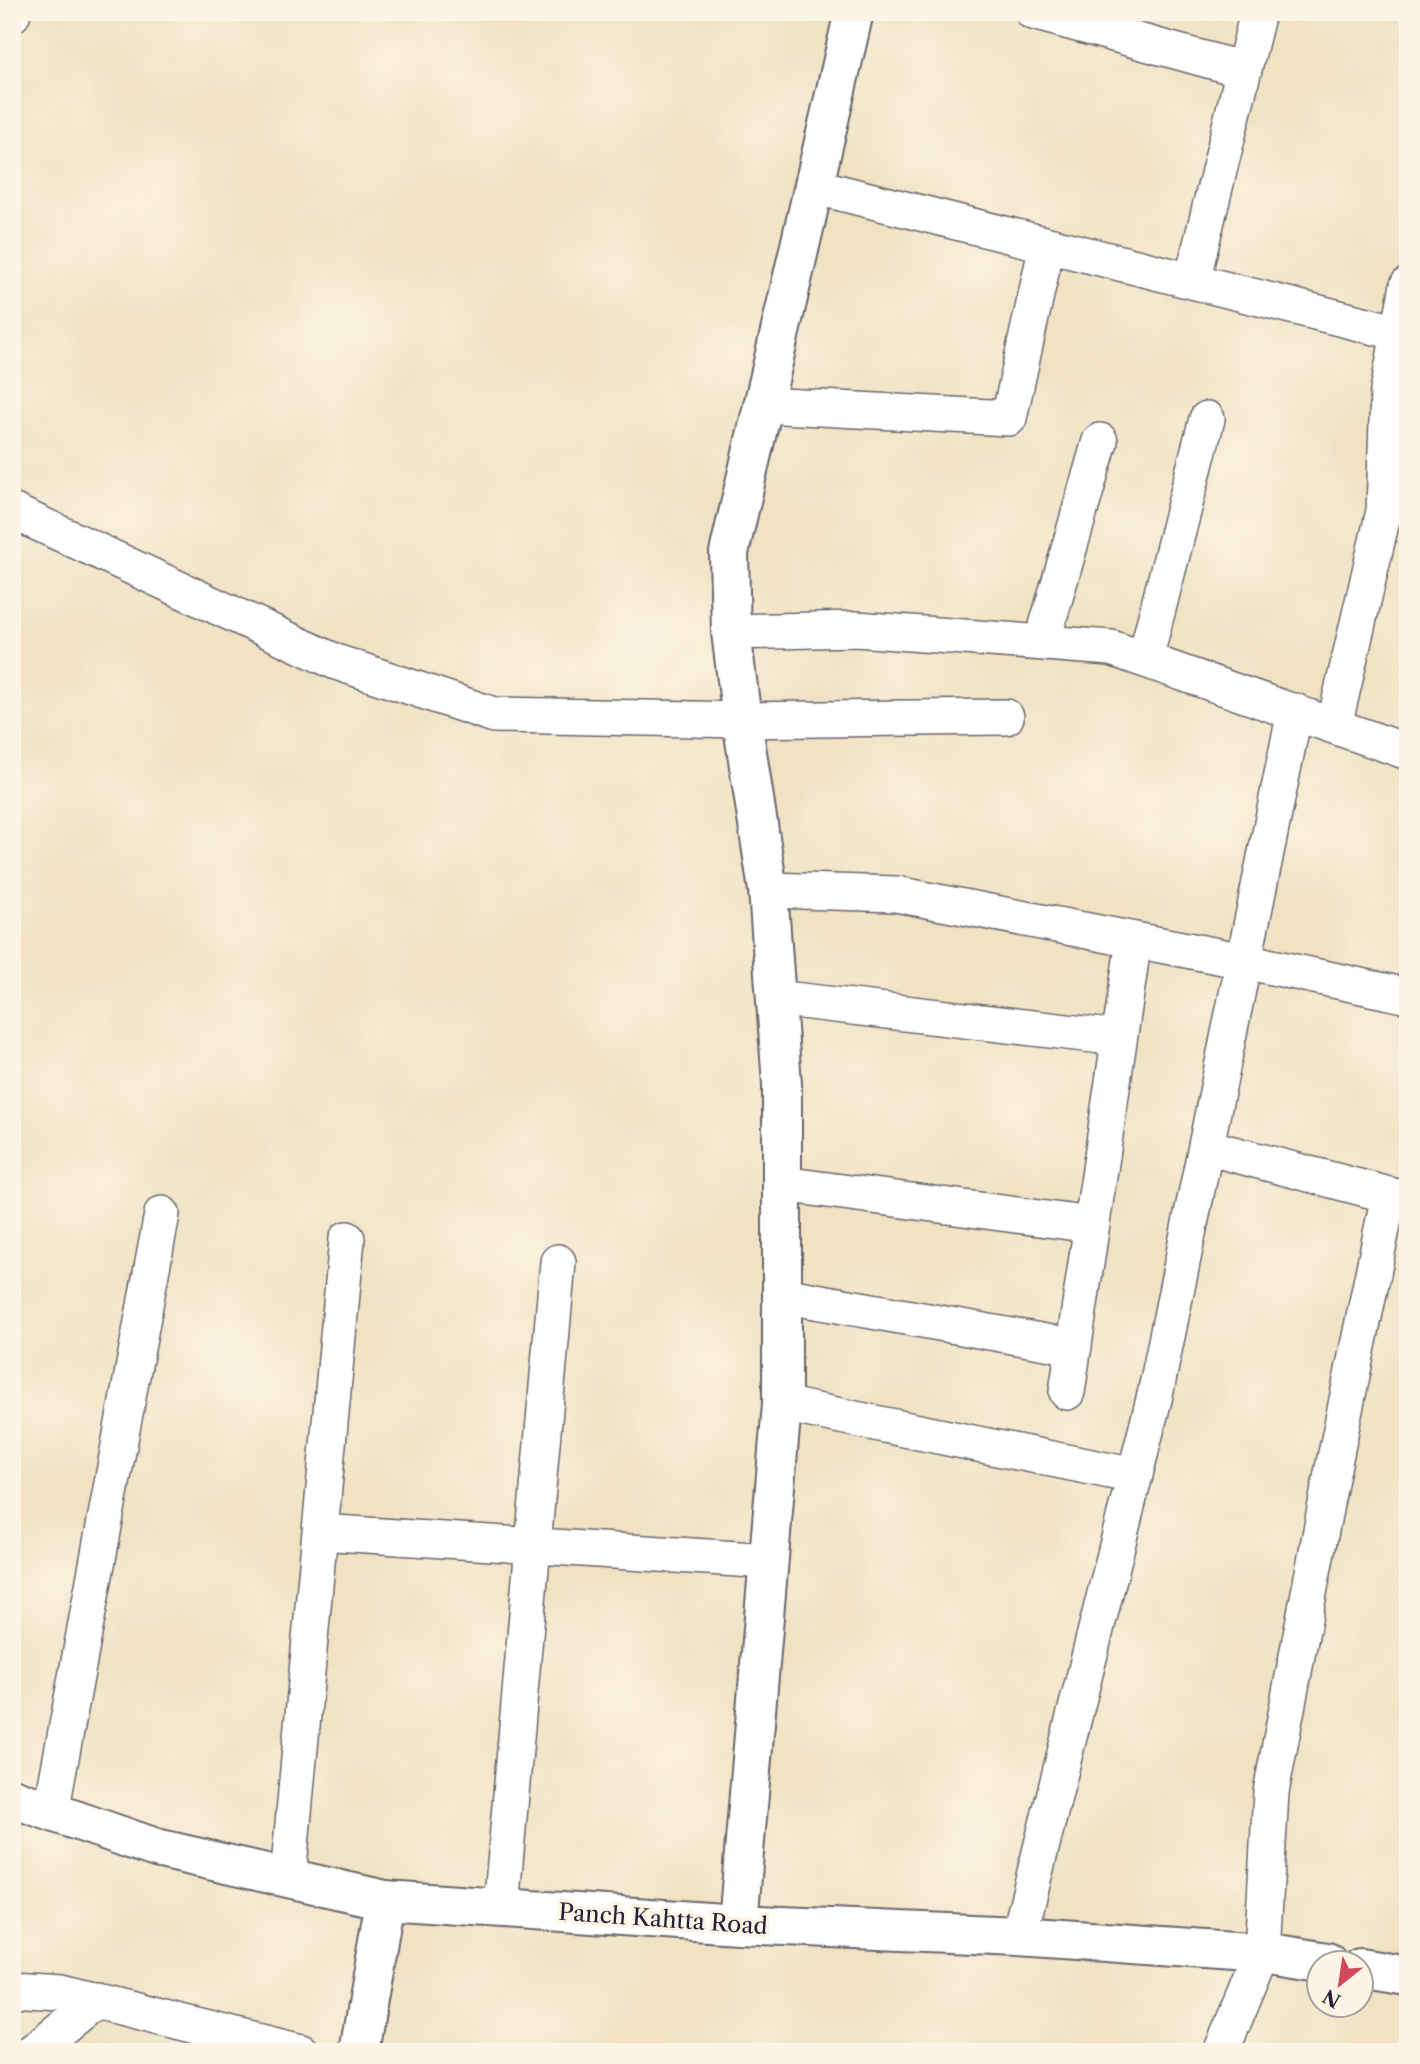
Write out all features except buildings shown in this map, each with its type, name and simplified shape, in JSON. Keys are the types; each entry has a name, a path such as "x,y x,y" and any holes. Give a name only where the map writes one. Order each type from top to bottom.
{"main road":[{"path":"738,1924 782,1404 782,1084 768,890 731,632 729,553 854,12"},
{"name":"Panch Kahtta Road","path":"12,1798 156,1848 386,1900 738,1924 1019,1936 1262,1953 1304,1959"},
{"path":"359,2052 386,1900"},
{"path":"1374,1970 1408,1976"}],"street":[{"path":"1033,12 1244,70"},
{"path":"1192,281 1258,12"},
{"path":"813,186 1399,333"},
{"path":"763,405 1009,418 1047,245"},
{"path":"1334,726 1384,511 1388,391 1408,285"},
{"path":"1145,660 1207,419"},
{"path":"1042,643 1100,442"},
{"path":"12,511 336,662 494,715 742,720 1006,717"},
{"path":"731,632 856,629 1111,648 1408,752"},
{"path":"1019,1936 1155,1395 1295,711"},
{"path":"768,890 896,894 1244,961 1408,996"},
{"path":"1067,1392 1134,940"},
{"path":"775,998 1119,1038"},
{"path":"1206,1147 1398,1197 1330,1483 1271,1792 1262,1953 1221,2052"},
{"path":"782,1184 1091,1225"},
{"path":"51,1812 162,1214"},
{"path":"289,1878 347,1238"},
{"path":"501,1908 558,1262"},
{"path":"782,1295 1074,1347"},
{"path":"782,1404 1135,1476"},
{"path":"320,1532 769,1561"},
{"path":"12,1989 60,1992 301,2052"},
{"path":"32,2052 96,2000"}]}
